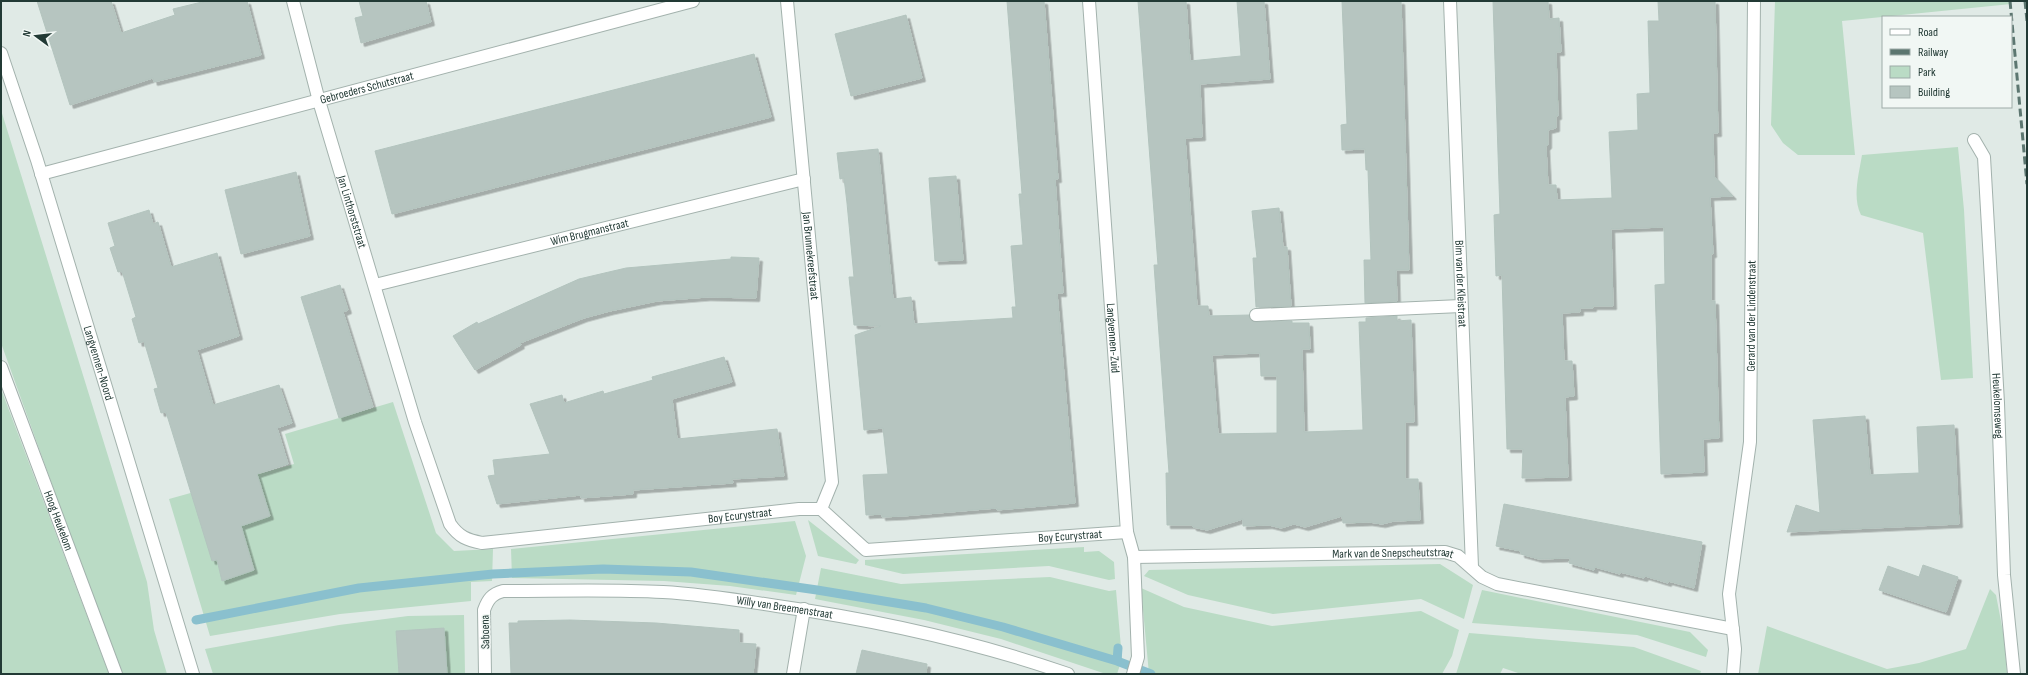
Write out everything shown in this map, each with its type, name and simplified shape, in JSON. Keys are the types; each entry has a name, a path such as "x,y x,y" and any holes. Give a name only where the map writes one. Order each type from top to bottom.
{"street":[{"name":"Jan Linthorststraat","path":"293,1 319,101 415,422"},
{"name":"Gebroeders Schutstraat","path":"41,174 693,1"},
{"name":"Jan Brunnekreefstraat","path":"787,1 832,482 822,508"},
{"name":"Langvennen-Zuid","path":"1089,1 1127,532 1134,558 1138,657 1133,674"},
{"name":"Bim van der Kleistraat","path":"1450,1 1472,567"},
{"name":"Gerard van der Lindenstraat","path":"1733,674 1735,649 1729,594 1750,442 1754,1"},
{"name":"Langvennen-Noord","path":"1,52 41,174 193,674"},
{"name":"Heukelomseweg","path":"1974,140 1984,157 1998,403 2004,576 2014,674"},
{"name":"Wim Brugmanstraat","path":"375,285 804,179"},
{"path":"1256,315 1461,306"},
{"name":"Hoog Heukelom","path":"1,367 116,674"},
{"name":"Boy Ecurystraat","path":"415,422 450,524 456,533 467,540 482,543 799,509 822,508 866,550 1127,532"},
{"name":"Mark van de Snepscheutstraat","path":"1134,558 1445,552 1458,556 1482,577 1497,584 1733,629"},
{"name":"Willy van Breemenstraat","path":"494,594 503,591 663,592 727,598 888,624 929,633 1028,660 1068,674"},
{"name":"Saboena","path":"485,674 484,610 488,600 494,594"},
{"path":"793,674 804,610"}],"green space":[{"path":"1775,1 2011,1 2011,4 1842,21 1855,155 1798,155 1783,143 1771,125"},
{"path":"1,110 147,582 154,630 167,674 123,674 81,565 1,343"},
{"path":"1958,147 1964,210 1973,378 1941,380 1923,233 1861,215 1857,201 1857,185 1862,155"},
{"path":"1,389 109,674 1,674"},
{"path":"393,402 436,533 454,551 493,549 492,581 471,582 471,601 340,614 210,636 169,499 294,464 285,434"},
{"path":"808,520 859,560 856,564 818,556"},
{"path":"795,521 806,556 796,595 730,586 664,581 512,578 511,549"},
{"path":"1084,547 1084,552 1099,551 1114,562 1115,579 1109,580 1049,566 903,574 865,565 865,560"},
{"path":"1440,564 1473,585 1464,619 1421,599 1273,614 1188,595 1144,576 1149,570"},
{"path":"821,568 901,584 1050,577 1109,591 1116,590 1122,659 1117,674 1106,674 1001,639 924,620 815,599"},
{"path":"1141,588 1184,607 1272,626 1421,611 1459,630 1452,656 1442,674 1149,674"},
{"path":"1990,589 1996,595 2004,637 2007,674 1758,674 1767,626 1887,669 1919,663 1966,649"},
{"path":"1482,590 1690,632 1708,650 1706,657 1637,635 1472,623"},
{"path":"464,615 465,674 213,674 205,649 339,625 408,616"},
{"path":"1469,633 1634,647 1701,671 1700,674 1521,674 1503,668 1500,674 1456,674"}],"building":[{"path":"37,1 111,1 121,33 175,15 173,9 206,1 247,1 261,55 154,82 153,78 70,105"},
{"path":"359,1 426,1 431,22 361,43 355,18 363,16"},
{"path":"1007,1 1044,1 1058,179 1055,179 1063,293 1057,293 1075,503 903,516 882,517 882,514 866,515 863,475 888,474 883,428 864,430 855,335 881,326 854,325 849,277 854,277 847,203 844,178 840,179 837,153 878,149 893,299 911,297 914,324 1013,318 1012,307 1016,307 1011,246 1023,245 1019,194 1022,194"},
{"path":"1138,1 1186,1 1190,61 1241,56 1237,1 1264,1 1270,79 1200,84 1202,137 1185,138 1197,306 1208,306 1209,316 1249,315 1250,319 1256,322 1292,321 1292,323 1309,323 1310,349 1302,349 1304,432 1363,430 1359,322 1366,322 1366,318 1397,316 1397,321 1411,320 1414,422 1405,422 1405,479 1418,479 1420,520 1394,521 1382,524 1369,522 1343,523 1342,516 1305,527 1294,524 1281,528 1269,525 1243,526 1243,519 1207,530 1193,527 1192,525 1167,525 1166,473 1169,473 1154,265 1158,265","holes":["1260,353 1261,376 1277,376 1277,433 1218,434 1212,355"]},
{"path":"1342,1 1401,1 1409,270 1396,270 1397,301 1365,303 1364,260 1371,260 1368,170 1366,170 1365,149 1342,150 1341,125 1347,124"},
{"path":"1493,1 1548,1 1549,19 1559,18 1561,52 1556,52 1558,116 1556,116 1556,128 1548,130 1548,145 1546,147 1548,185 1556,185 1557,200 1612,198 1609,132 1638,130 1637,94 1650,93 1648,21 1659,21 1658,1 1715,1 1718,133 1713,133 1714,176 1733,196 1710,197 1713,254 1711,254 1711,301 1715,301 1719,438 1703,439 1704,472 1661,474 1655,285 1665,284 1664,227 1611,229 1613,306 1593,306 1593,308 1580,308 1580,312 1562,313 1564,361 1572,361 1574,396 1565,397 1568,477 1522,478 1523,449 1507,449 1502,275 1496,276 1494,215 1500,214"},
{"path":"906,15 922,78 851,96 835,34"},
{"path":"754,54 771,117 392,214 375,151"},
{"path":"296,172 310,236 241,254 225,190"},
{"path":"956,176 963,260 935,261 929,178"},
{"path":"1279,208 1283,247 1287,247 1291,306 1256,307 1253,258 1257,258 1252,211"},
{"path":"149,210 153,224 158,222 171,267 217,253 239,336 197,350 213,405 279,385 292,423 277,428 288,464 257,474 270,516 241,526 254,570 222,581 217,560 212,561 166,412 161,413 154,389 158,388 144,341 139,343 132,319 136,317 122,271 118,272 110,248 115,246 108,223"},
{"path":"731,257 759,258 756,298 707,297 657,301 610,311 584,318 520,343 521,345 475,370 453,336 477,322 478,324 579,279 626,268 731,259"},
{"path":"340,285 348,310 343,312 373,407 339,418 301,297"},
{"path":"724,357 732,382 672,399 677,439 777,429 784,476 732,479 733,483 633,490 633,494 581,498 581,495 497,504 488,476 495,475 493,460 550,454 530,404 562,395 564,403 603,391 604,394 653,380 652,377"},
{"path":"1865,416 1870,475 1919,473 1917,427 1954,425 1959,524 1787,532 1796,505 1820,513 1813,420"},
{"path":"1504,504 1702,542 1694,588 1668,581 1668,583 1645,576 1644,578 1620,572 1620,574 1595,567 1594,570 1569,563 1570,558 1539,559 1521,554 1521,551 1496,546"},
{"path":"1923,565 1958,577 1946,612 1879,590 1888,566 1919,577"},
{"path":"570,620 656,623 739,630 739,643 756,644 753,674 511,674 509,623 518,623 518,621"},
{"path":"444,628 447,674 399,674 396,631"},
{"path":"862,650 927,664 926,674 856,674"}],"waterway":[{"path":"196,620 359,588 493,574 603,569 691,572 817,590 926,608 1003,627 1117,661 1118,648"},
{"path":"1117,661 1151,674"}],"railway":[{"path":"2010,1 2011,16"},
{"path":"2025,1 2027,21"},
{"path":"2012,23 2027,184"}]}
